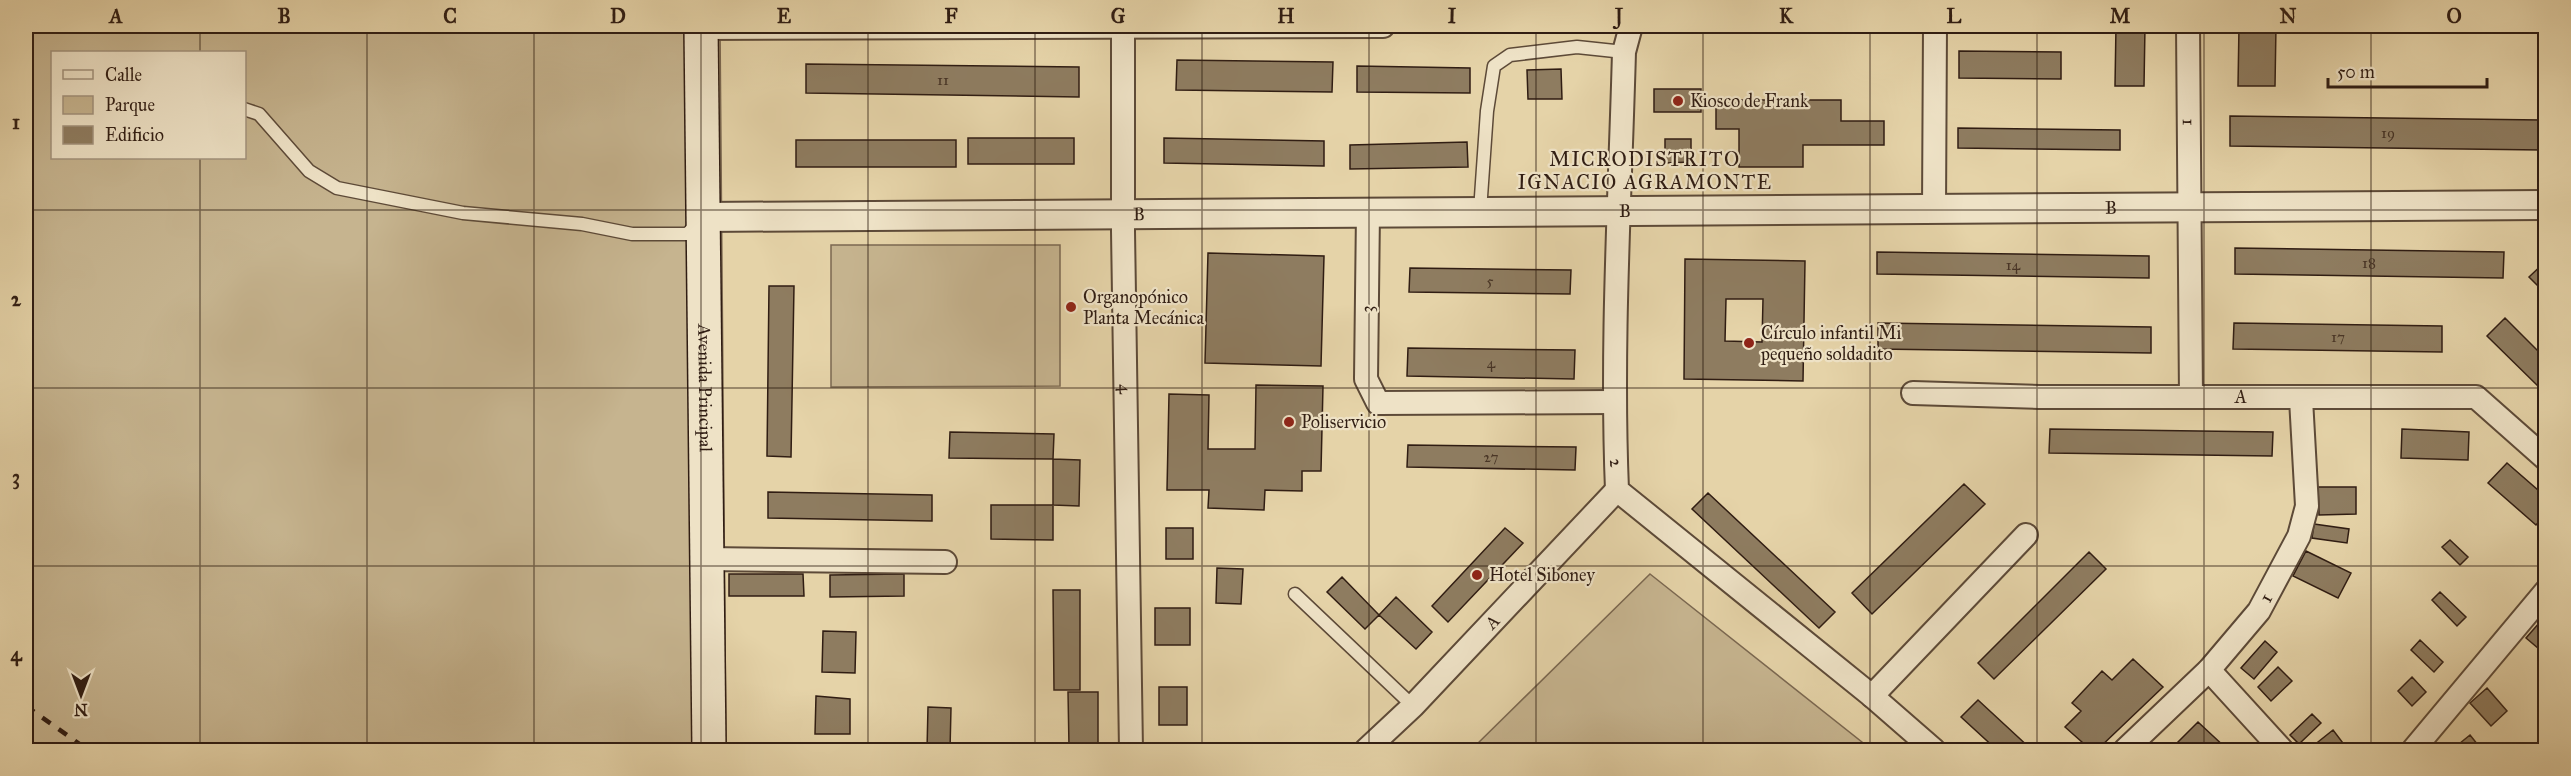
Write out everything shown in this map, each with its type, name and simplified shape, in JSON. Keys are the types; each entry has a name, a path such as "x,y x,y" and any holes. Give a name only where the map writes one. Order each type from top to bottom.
{"main road":[{"name":"Avenida Principal","path":"701,27 705,217 709,750"}],"street":[{"path":"701,27 1383,26"},
{"name":"2","path":"1631,26 1624,52 1618,211 1613,402 1617,490 1872,696 1934,750"},
{"path":"1934,209 1935,26"},
{"name":"1","path":"2188,26 2191,397"},
{"name":"4","path":"1123,27 1123,214 1131,750"},
{"name":"B","path":"705,217 2546,205"},
{"name":"3","path":"1368,212 1366,379 1378,403 1613,402"},
{"name":"A","path":"1913,393 2039,397 2301,399 2476,397 2546,459"},
{"name":"1","path":"2125,750 2209,670 2259,611 2299,536 2307,506 2301,399"},
{"name":"A","path":"1366,750 1413,706 1617,490"},
{"path":"1872,696 2026,535"},
{"path":"707,559 945,562"},
{"path":"2413,750 2545,592"},
{"path":"2209,670 2282,750"}],"lane":[{"path":"1480,212 1487,111 1494,66 1510,55 1577,47 1624,52"},
{"path":"246,110 259,114 309,171 337,188 357,194 463,213 582,224 632,234 687,234 705,217"},
{"path":"1295,594 1413,706"}],"green space":[{"path":"26,26 720,26 726,750 26,750"},
{"path":"831,245 1060,245 1060,386 831,387"},
{"path":"1650,574 1872,750 1471,750"}],"building":[{"path":"2116,26 2145,26 2144,86 2115,86"},
{"path":"2239,26 2276,26 2275,86 2238,86"},
{"path":"1959,51 2061,52 2061,79 1959,78"},
{"path":"1177,60 1333,62 1332,92 1176,90"},
{"path":"806,64 1079,67 1079,97 806,93"},
{"path":"1357,66 1470,68 1470,93 1357,92"},
{"path":"1561,69 1562,99 1528,99 1527,70"},
{"name":"Kiosco de Frank","path":"1654,89 1701,89 1701,112 1654,112"},
{"path":"1716,100 1841,100 1841,121 1884,121 1884,145 1803,145 1803,167 1739,167 1739,129 1716,129"},
{"path":"2230,116 2546,120 2546,150 2230,146"},
{"path":"1958,128 2120,130 2120,150 1958,148"},
{"path":"968,138 1074,138 1074,164 968,164"},
{"path":"1164,138 1324,141 1324,166 1164,163"},
{"path":"1665,139 1691,139 1691,162 1665,163"},
{"path":"796,140 956,140 956,167 796,167"},
{"path":"1467,142 1468,167 1350,169 1350,145"},
{"path":"2235,248 2504,252 2503,278 2235,274"},
{"path":"1877,252 2149,256 2149,278 1877,274"},
{"path":"1208,253 1324,256 1321,366 1205,363"},
{"path":"1685,259 1805,261 1803,381 1684,379","holes":["1726,299 1763,299 1762,342 1725,341"]},
{"path":"2546,261 2546,294 2529,277"},
{"path":"1410,268 1571,270 1570,294 1409,292"},
{"path":"769,286 794,286 791,457 767,456"},
{"path":"2505,318 2546,359 2546,394 2487,336"},
{"path":"1878,323 2151,327 2151,353 1878,349"},
{"path":"2234,323 2442,326 2442,352 2233,349"},
{"path":"1408,348 1575,350 1574,379 1407,376"},
{"name":"Poliservicio","path":"1256,385 1323,386 1321,471 1302,471 1302,491 1265,490 1264,510 1208,508 1209,490 1167,490 1169,394 1209,395 1208,449 1255,449"},
{"path":"2050,429 2273,432 2272,456 2049,453"},
{"path":"2402,429 2469,432 2468,460 2401,458"},
{"path":"950,432 1054,434 1053,459 949,458"},
{"path":"1408,445 1576,447 1575,470 1407,467"},
{"path":"1053,459 1080,460 1079,506 1053,505"},
{"path":"2507,463 2546,497 2546,514 2536,525 2488,483"},
{"path":"1964,484 1985,504 1872,614 1852,593"},
{"path":"2318,487 2356,487 2356,514 2319,515"},
{"path":"768,492 932,495 932,521 768,518"},
{"path":"1708,493 1835,612 1819,628 1692,509"},
{"path":"991,505 1053,505 1053,540 991,539"},
{"path":"2314,524 2349,529 2347,543 2312,538"},
{"path":"1166,528 1193,528 1193,559 1166,559"},
{"name":"Hotel Siboney","path":"1505,528 1523,543 1448,622 1432,606"},
{"path":"2450,540 2468,557 2460,565 2442,547"},
{"path":"2306,551 2351,573 2338,598 2293,576"},
{"path":"2089,552 2106,569 1994,679 1978,663"},
{"path":"1217,568 1243,569 1241,604 1216,603"},
{"path":"729,574 803,574 804,596 729,596"},
{"path":"904,574 904,596 830,597 830,575"},
{"path":"1342,577 1379,615 1365,629 1327,592"},
{"path":"1053,590 1080,590 1080,690 1054,690"},
{"path":"2440,592 2466,617 2457,626 2432,600"},
{"path":"1396,597 1432,632 1416,649 1379,615"},
{"path":"1155,608 1190,608 1190,645 1155,645"},
{"path":"2540,622 2546,627 2546,655 2526,638"},
{"path":"823,631 856,632 855,673 822,672"},
{"path":"2420,640 2443,662 2434,672 2411,650"},
{"path":"2265,641 2277,652 2254,679 2241,668"},
{"path":"2133,659 2163,687 2097,750 2091,750 2065,727 2081,711 2072,703 2102,671 2112,680"},
{"path":"2278,667 2292,681 2271,701 2258,687"},
{"path":"2412,677 2426,692 2412,706 2398,691"},
{"path":"1159,687 1187,687 1187,725 1159,725"},
{"path":"2487,688 2507,711 2491,726 2470,703"},
{"path":"1068,692 1098,692 1098,745 1069,746"},
{"path":"816,696 850,699 850,734 815,734"},
{"path":"1978,700 2032,750 1997,750 1961,717"},
{"path":"928,707 951,708 950,750 927,750"},
{"path":"2312,714 2321,723 2299,744 2290,735"},
{"path":"2198,722 2228,750 2170,750"},
{"path":"2333,730 2346,747 2342,750 2308,750"},
{"path":"2470,735 2482,750 2456,750 2454,748"}],"railway":[{"path":"26,706 88,750"}],"place":[{"name":"Kiosco de Frank","path":"1678,101"},
{"name":"Organopónico Planta Mecánica","path":"1071,307"},
{"name":"Círculo infantil Mi pequeño soldadito","path":"1749,343"},
{"name":"Poliservicio","path":"1289,422"},
{"name":"Hotel Siboney","path":"1477,575"}],"district":[{"name":"MICRODISTRITO IGNACIO AGRAMONTE","path":"1645,170"}]}
